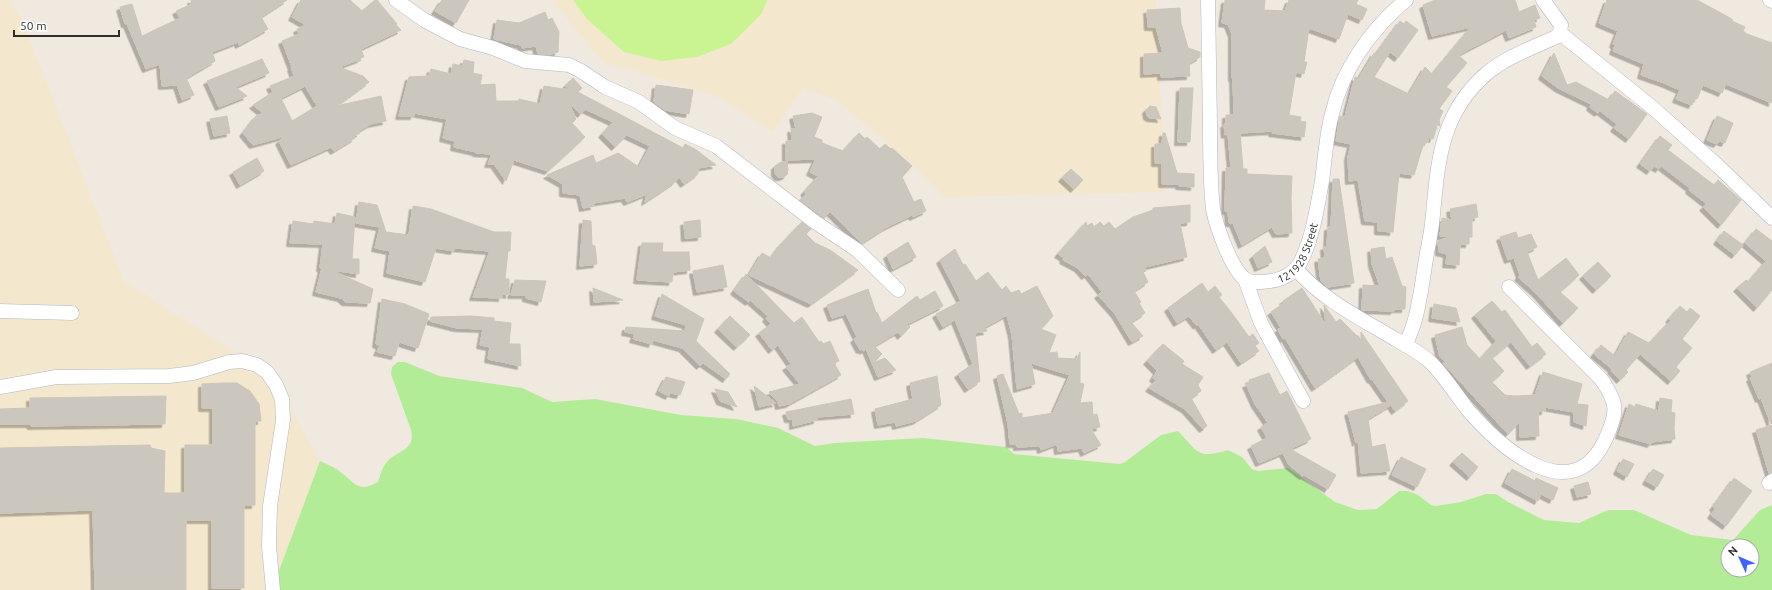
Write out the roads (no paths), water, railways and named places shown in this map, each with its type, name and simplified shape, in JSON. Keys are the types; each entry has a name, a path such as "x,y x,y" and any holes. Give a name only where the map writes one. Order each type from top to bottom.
{"street":[{"path":"396,0 424,20 460,39 492,48 525,61 569,65 581,70 605,87 640,102 675,128 716,146 815,222 857,250 898,290"},
{"path":"1208,0 1210,139 1213,208 1217,226 1236,268 1245,279 1261,323 1304,401"},
{"name":"121928 Street","path":"1245,279 1255,282 1273,281 1288,276 1296,269 1306,248 1315,222 1331,115 1347,72 1372,34 1395,9 1406,0"},
{"path":"1405,345 1412,330 1422,285 1440,150 1450,125 1471,89 1487,74 1505,61 1556,37 1560,33 1561,25 1543,0"},
{"path":"1560,33 1653,108 1718,166 1772,218"},
{"path":"1296,269 1321,294 1405,345 1428,361 1469,411 1513,452 1529,462 1552,471 1566,474 1578,470 1591,462 1602,447 1610,430 1615,410 1612,394 1602,379 1509,287"},
{"path":"0,311 72,313"},
{"path":"0,387 56,377 169,376 193,373 229,362 242,361 257,365 267,372 276,385 282,399 283,420 270,506 269,546 273,590"}]}
